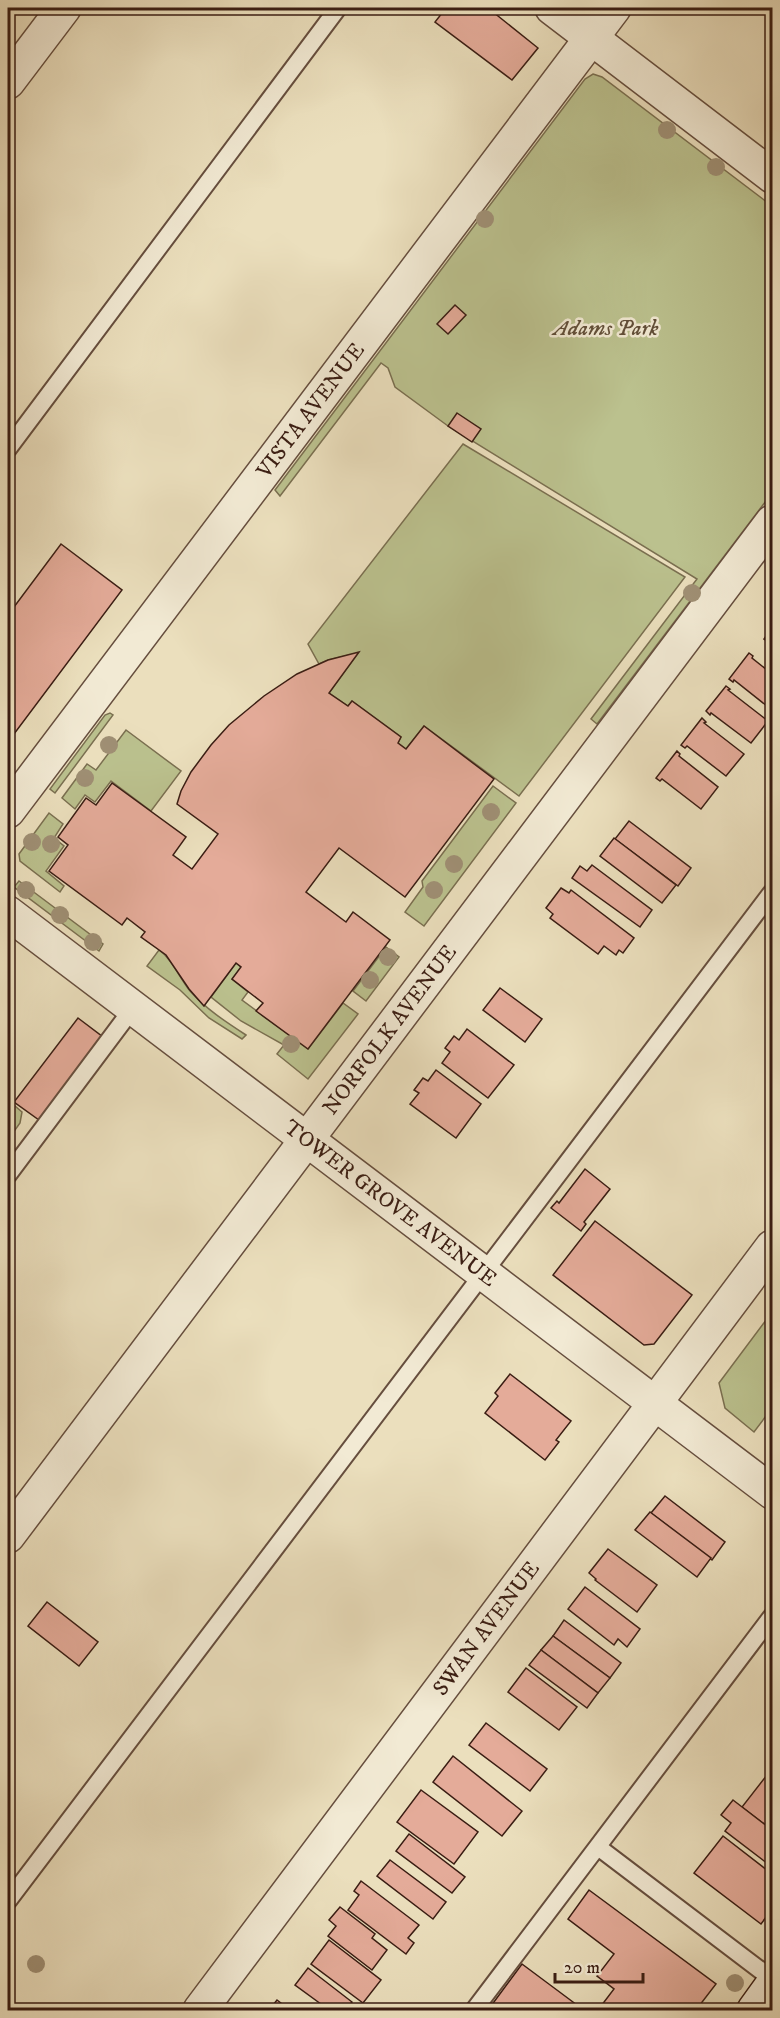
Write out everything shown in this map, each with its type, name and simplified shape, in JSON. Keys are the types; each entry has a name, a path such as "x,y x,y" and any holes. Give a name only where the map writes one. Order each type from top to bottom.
{"street":[{"path":"8,82 64,8"},
{"path":"552,8 770,169"},
{"name":"VISTA AVENUE","path":"8,811 614,8"},
{"name":"NORFOLK AVENUE","path":"8,1536 772,522"},
{"name":"TOWER GROVE AVENUE","path":"8,913 772,1492"},
{"name":"SWAN AVENUE","path":"200,2010 772,1247"},
{"path":"753,2010 772,1985"}],"lane":[{"path":"8,449 338,8"},
{"path":"8,1900 772,891"},
{"path":"8,1174 133,1008"},
{"path":"474,2010 772,1616"},
{"path":"598,1847 772,1979"}],"green space":[{"name":"Adams Park","path":"593,74 602,77 772,206 772,493 597,724 591,719 697,579 448,426 395,387 388,368 381,363 280,496 275,490 585,79"},
{"path":"463,444 685,577 519,796 424,726 406,749 398,743 401,737 352,701 348,706 329,693 358,653 319,664 308,644"},
{"path":"110,713 113,715 55,793 50,789 105,715"},
{"path":"126,730 181,771 151,811 111,781 95,802 85,795 75,809 62,798 87,764 96,770"},
{"path":"493,786 516,803 424,926 405,912 423,887 422,881"},
{"path":"49,813 63,824 54,838 64,846 46,871 64,886 60,892 20,861 19,854"},
{"path":"19,881 103,944 99,951 14,887"},
{"path":"386,947 399,957 366,1001 353,991"},
{"path":"159,950 168,958 196,998 246,1035 242,1039 209,1018 180,990 147,966"},
{"path":"236,963 241,967 232,979 248,992 242,1000 308,1049 343,1003 358,1014 308,1079 277,1054 284,1045 241,1021 211,997"},
{"path":"8,1100 22,1112 20,1123 8,1140"},
{"path":"772,1312 772,1408 754,1432 725,1408 719,1383"}],"building":[{"path":"446,8 488,8 538,48 512,80 435,22"},
{"path":"455,305 466,315 448,334 437,324"},
{"path":"457,413 481,429 472,442 448,426"},
{"path":"61,544 122,590 8,742 8,615"},
{"path":"772,627 772,645 764,639"},
{"path":"359,652 329,693 348,706 352,701 401,737 398,743 406,749 424,726 494,779 405,897 339,848 306,892 346,922 353,912 390,940 308,1049 256,1011 263,1003 232,979 241,967 236,963 204,1006 189,989 166,955 141,937 145,932 127,918 122,925 49,871 68,845 58,837 86,798 96,805 112,783 186,837 173,855 192,869 218,834 177,804 191,772 211,745 229,725 264,696 297,674 328,660"},
{"path":"749,653 772,674 772,710 734,680 733,682 729,679"},
{"path":"726,686 768,721 751,743 706,711"},
{"path":"702,718 706,722 704,723 744,754 726,776 687,746 685,748 681,745"},
{"path":"677,751 679,756 718,787 701,809 662,779 660,781 656,778"},
{"path":"629,821 691,868 678,886 615,839"},
{"path":"614,838 676,885 662,903 600,856"},
{"path":"592,865 652,910 640,927 572,878 580,866 587,871"},
{"path":"561,888 569,893 571,890 634,938 623,953 619,950 616,955 604,946 598,954 550,918 553,914 546,908"},
{"path":"500,988 542,1019 525,1042 483,1010"},
{"path":"78,1018 103,1037 39,1120 14,1102"},
{"path":"467,1029 514,1065 488,1098 442,1063 450,1052 445,1048 454,1036 459,1040"},
{"path":"436,1070 481,1104 456,1138 410,1104 419,1093 414,1090 423,1078 428,1081"},
{"path":"585,1169 610,1189 584,1222 586,1224 581,1231 551,1208 557,1201 559,1203"},
{"path":"595,1221 692,1295 654,1344 644,1345 553,1275"},
{"path":"510,1374 571,1421 556,1440 559,1442 545,1460 485,1413 498,1396 495,1393"},
{"path":"665,1496 725,1542 712,1560 651,1513"},
{"path":"650,1512 711,1558 697,1577 635,1530"},
{"path":"608,1549 657,1585 637,1612 589,1573"},
{"path":"585,1587 640,1629 627,1647 618,1639 614,1645 568,1609"},
{"path":"47,1602 98,1642 79,1666 28,1626"},
{"path":"564,1620 621,1663 610,1678 553,1636"},
{"path":"553,1636 610,1678 598,1693 541,1650"},
{"path":"541,1650 598,1693 587,1708 529,1665"},
{"path":"526,1668 577,1707 559,1730 508,1692"},
{"path":"486,1723 547,1769 530,1791 469,1745"},
{"path":"453,1756 522,1811 502,1836 433,1782"},
{"path":"767,1775 772,1779 772,1830 742,1807"},
{"path":"421,1790 478,1832 454,1864 397,1822"},
{"path":"733,1800 772,1830 772,1867 725,1831 731,1823 721,1815"},
{"path":"409,1834 465,1877 452,1893 396,1851"},
{"path":"723,1836 772,1874 772,1909 761,1924 694,1873"},
{"path":"390,1860 446,1902 433,1919 377,1876"},
{"path":"361,1881 419,1925 408,1938 414,1943 406,1954 348,1910 359,1895 354,1891"},
{"path":"589,1890 716,1984 696,2010 598,2010 614,1989 597,1976 614,1954 568,1919"},
{"path":"340,1907 375,1934 372,1938 387,1950 372,1970 328,1936 336,1926 329,1920"},
{"path":"329,1940 381,1980 363,2003 311,1964"},
{"path":"522,1964 577,2005 572,2010 488,2010"},
{"path":"308,1968 352,2002 345,2010 322,2010 325,2007 295,1985"},
{"path":"277,2000 290,2010 269,2010"}]}
